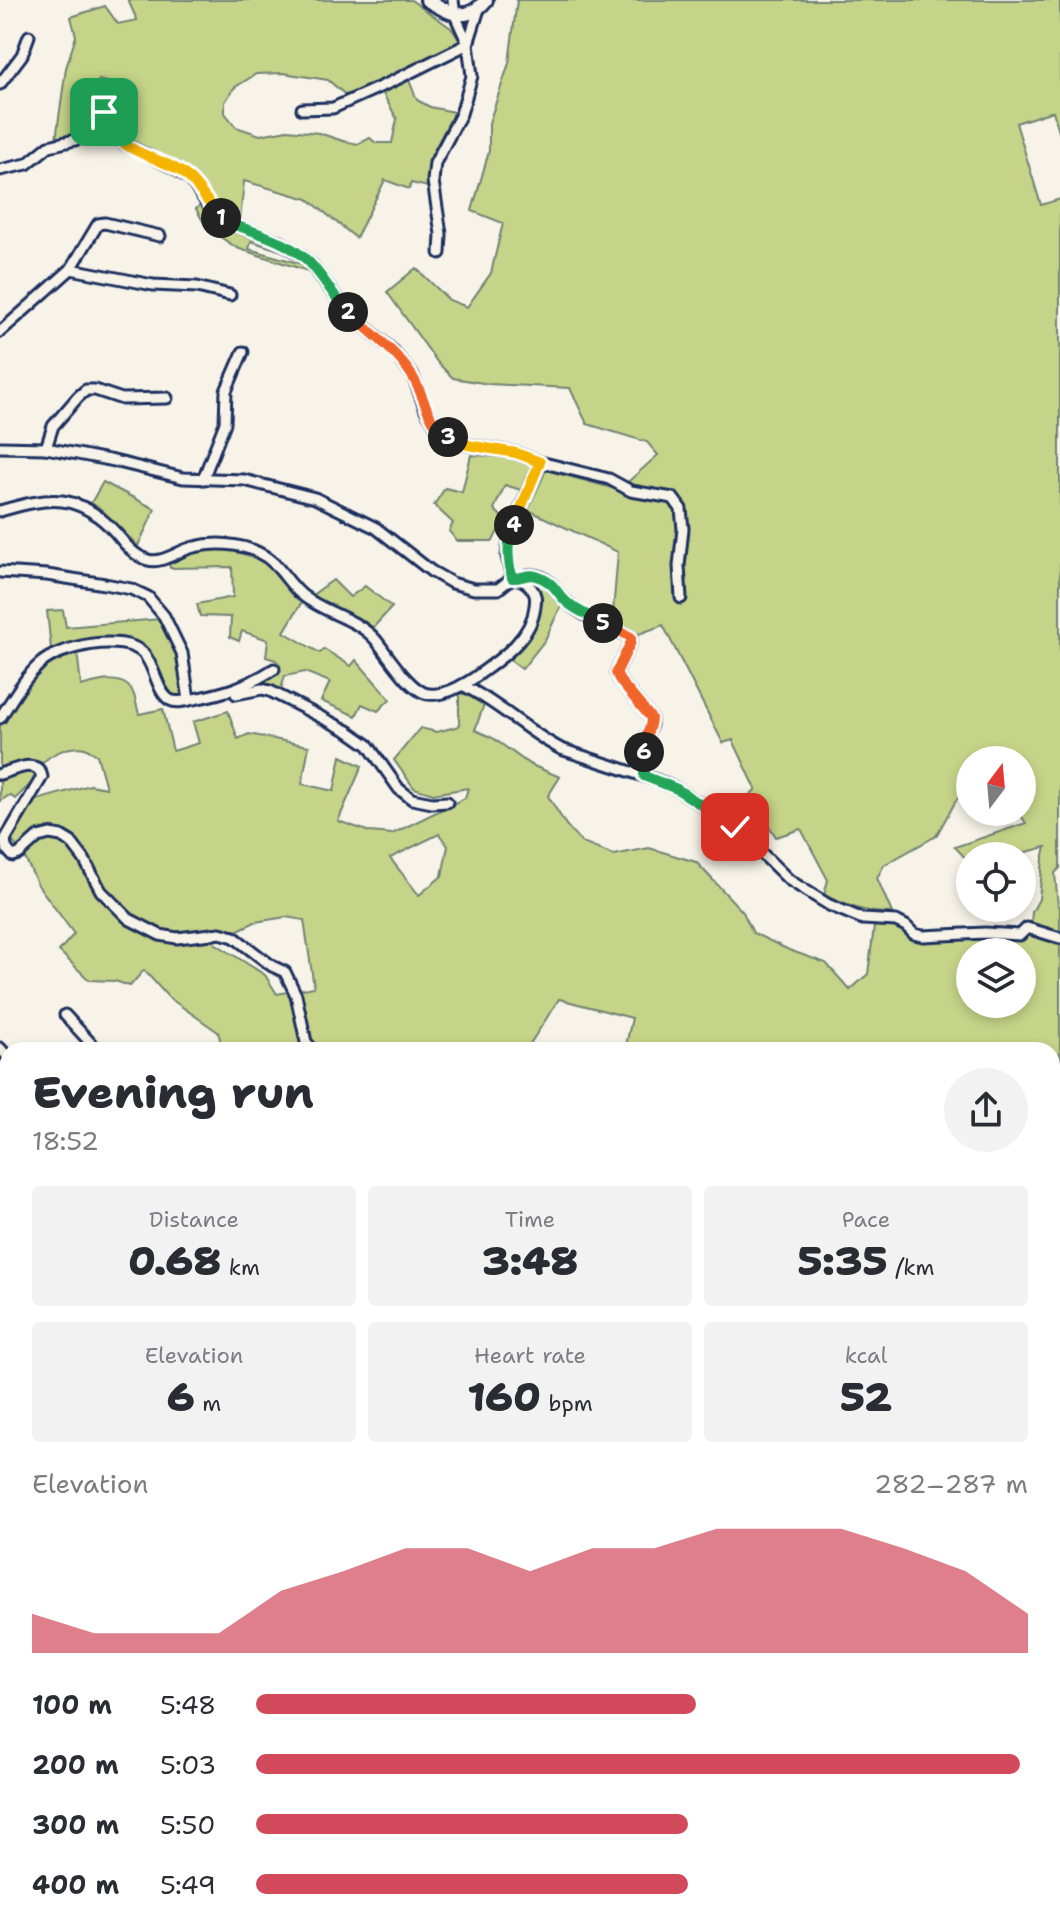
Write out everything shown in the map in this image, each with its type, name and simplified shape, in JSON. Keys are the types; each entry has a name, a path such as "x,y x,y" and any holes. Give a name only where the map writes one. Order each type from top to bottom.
{"street":[{"path":"427,0 455,15 468,14 482,4"},
{"path":"440,253 441,234 433,181 435,163 461,114 472,76 468,44 455,15 453,0"},
{"path":"302,109 333,108 468,44 482,4"},
{"path":"0,84 22,55 29,36"},
{"path":"0,170 27,164 49,146 79,139 95,112 108,115 112,132 124,144 190,179 209,206 226,222 279,241 312,265 345,309 393,351 413,376 426,410 446,436 468,445 516,453 609,479 631,491 673,498 681,509 683,529 679,566 681,598"},
{"path":"0,332 71,269 98,224 160,236"},
{"path":"71,269 153,285 197,287 230,295"},
{"path":"203,479 225,423 226,391 243,352"},
{"path":"46,448 53,426 86,390 122,399 167,398"},
{"path":"0,447 46,448 183,478 244,480 315,498 376,528 431,571 452,583 474,589 498,589 527,575 550,582 566,602 631,637 616,673 651,718 644,742 644,776"},
{"path":"0,511 36,501 52,499 67,502 87,509 104,520 133,553 150,561 161,560 192,547 214,544 243,547 261,553 278,566 301,594 372,636 417,690 428,695 462,685 509,650 523,636 534,615 536,595 529,584 517,578 507,556 510,533 540,462"},
{"path":"0,572 105,584 131,589 148,597 164,616 182,653 189,700"},
{"path":"0,718 42,662 53,654 69,649 104,643 134,646 152,665 162,692 169,700 179,702 224,693 256,681 274,669"},
{"path":"462,685 561,749 677,789 735,827 789,880 829,905 863,919 896,921 914,934 923,936 980,933 1013,936 1020,935 1027,928 1060,938"},
{"path":"224,693 270,691 348,731 368,745 399,789 412,799 447,802"},
{"path":"0,774 33,765 42,772 6,838 8,852 13,856 19,854 38,837 50,834 61,836 71,842 101,891 129,919 160,935 177,938 220,933 234,937 272,966 285,972 296,995 306,1042"},
{"path":"65,1015 90,1042"}],"green space":[{"path":"128,0 411,0 451,28 461,42 348,97 328,80 283,73 256,74 234,88 225,102 225,113 236,127 260,135 287,130 319,133 358,144 370,138 376,143 392,143 397,119 382,92 409,80 417,100 430,107 454,112 429,161 428,187 411,183 409,189 385,180 356,238 308,199 244,181 240,221 218,208 190,170 128,140 119,131 113,117 113,105 122,86 99,80 95,87 96,106 78,138 56,139 66,68 76,36 71,17 105,6 118,24 137,20"},
{"path":"517,0 1060,0 1060,135 1053,111 1016,123 1041,205 1060,199 1060,868 1055,873 1060,906 1060,1042 627,1042 632,1018 559,999 531,1042 221,1042 218,1032 168,997 144,970 130,986 115,981 89,980 59,951 74,934 38,885 24,856 26,853 11,839 33,801 90,785 106,788 97,755 80,747 62,751 43,763 34,761 0,773 0,722 42,665 58,655 77,650 81,686 118,681 130,688 139,714 163,709 173,751 199,743 193,722 228,711 238,739 249,734 309,746 302,784 334,791 341,756 362,766 338,821 370,832 392,834 465,798 468,788 433,794 414,788 394,760 420,728 437,732 459,726 459,693 479,697 485,701 475,730 493,738 529,764 560,777 548,796 566,825 582,843 614,855 649,848 696,862 743,912 753,933 826,963 850,990 868,974 874,927 891,926 906,931 1001,938 956,938 956,1018 1036,1018 1036,938 1024,938 1030,933 1031,922 1036,922 1046,847 1036,850 1036,842 970,842 1017,826 1036,826 1036,746 956,746 956,801 936,836 884,865 877,878 892,913 857,908 824,895 828,880 801,829 776,837 750,795 756,789 733,740 723,743 663,625 639,634 612,624 618,552 528,510 546,470 619,490 658,455 647,442 587,424 570,388 489,384 453,378 438,363 387,292 416,268 449,300 467,307 491,273 503,223 472,211 489,151 489,123 509,63","holes":["439,834 448,846 442,876 419,895 390,858","286,917 304,920 314,987 277,994 265,975 213,942 255,922"]},
{"path":"201,204 227,226 279,245 294,255 251,241 249,249 305,265 314,273 237,248 207,228 196,209"},
{"path":"471,455 522,458 531,463 532,471 524,491 505,485 494,509 504,519 493,541 457,541 449,531 453,523 434,505 445,488 462,492"},
{"path":"103,482 155,509 138,546 91,503"},
{"path":"212,547 234,550 269,564 288,588 303,600 284,632 320,653 324,649 351,666 356,660 390,699 378,711 362,704 356,716 321,701 330,682 305,672 285,676 280,692 240,689 279,674 280,665 266,657 268,640 242,631 239,641 230,637 231,617 200,616 197,604 233,597 232,567 170,568 169,562"},
{"path":"529,579 550,587 561,606 545,640 522,669 507,658 531,631 540,611 537,589"},
{"path":"333,580 350,597 365,586 392,607 371,630 311,596"},
{"path":"63,610 66,627 160,619 170,635 181,667 181,695 171,697 148,651 123,638 93,638 51,649 47,611"},
{"path":"30,769 36,779 15,799 10,795 0,801 0,779"}],"route":[{"path":"104,112 108,115 112,132 124,144 190,179 209,206 226,222 279,241 312,265 345,309 393,351 413,376 426,410 446,436 468,445 516,453 540,462 510,533 507,556 512,578 534,575 550,582 566,602 631,637 616,673 651,718 644,742 644,776 677,789 735,827"}]}
